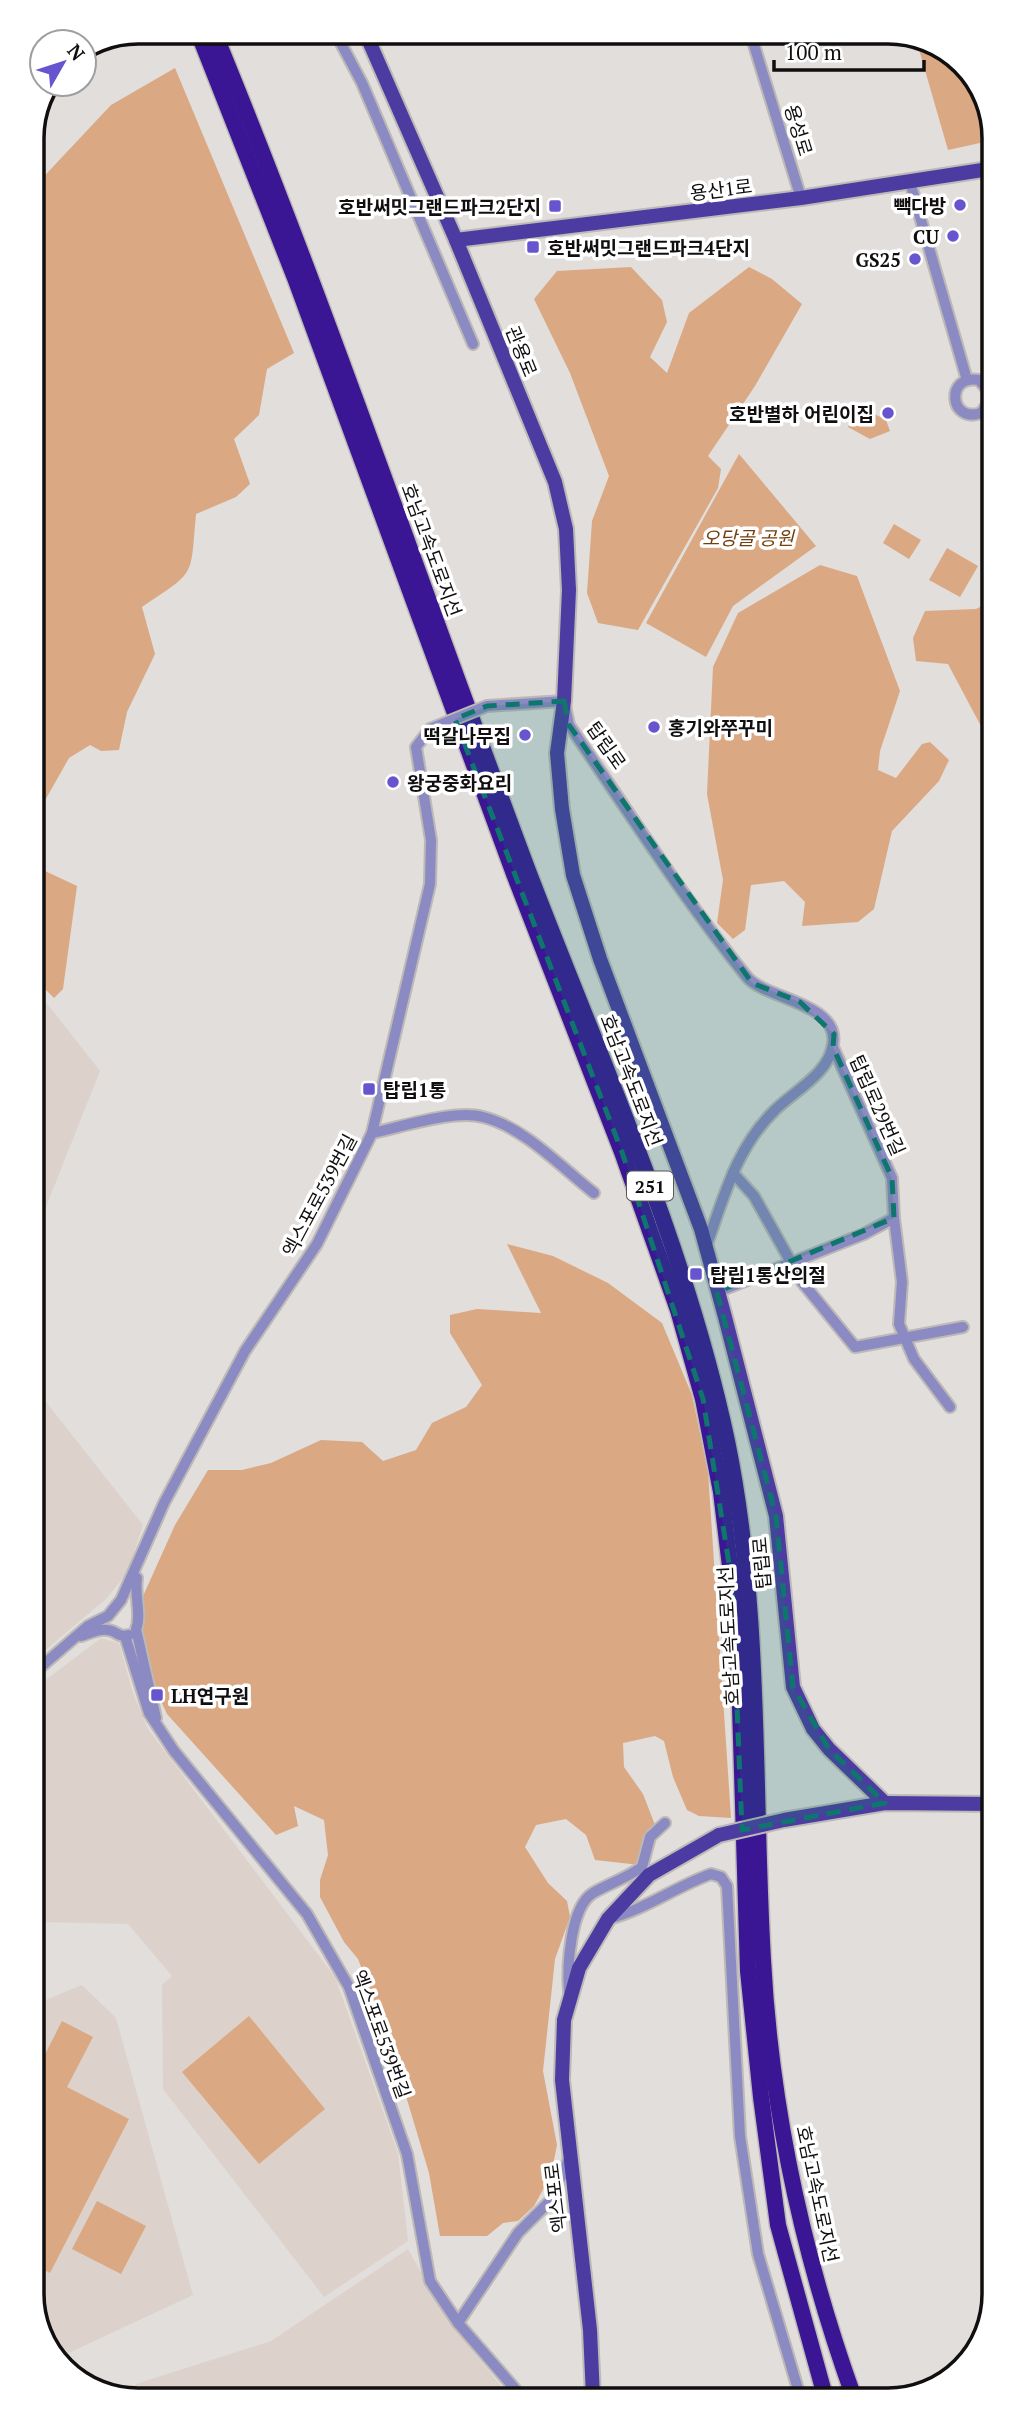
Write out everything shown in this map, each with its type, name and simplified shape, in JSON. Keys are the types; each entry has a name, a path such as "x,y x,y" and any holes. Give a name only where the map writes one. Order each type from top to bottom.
{"highway":[{"name":"호남고속도로지선","path":"203,44 295,278 480,785 622,1152 678,1310 703,1399 721,1492 732,1583 739,1674 748,1971 761,2096 778,2225 823,2388"},
{"name":"호남고속도로지선","path":"219,44 311,274 518,843 693,1303 737,1490 748,1581 763,1966 775,2091 799,2220 822,2309 850,2388"}],"main road":[{"name":"관용로","path":"370,44 456,240 555,482 566,529 569,590 564,701"},
{"name":"용산1로","path":"456,240 801,198 982,170"},
{"name":"탑립로","path":"564,701 557,753 562,809 573,875 600,959 706,1247 776,1516 793,1687 813,1729 829,1749 885,1803"},
{"path":"885,1803 982,1804"},
{"name":"엑스포로","path":"593,2388 590,2330 561,2053 570,1994 579,1968 608,1919 649,1875 719,1835 784,1820 885,1803"}],"street":[{"path":"341,44 362,83 473,344"},
{"name":"용성로","path":"754,44 801,198"},
{"path":"910,182 967,380"},
{"path":"982,384 979,380 967,380 955,392 959,409 975,415 982,412"},
{"name":"엑스포로539번길","path":"138,1566 164,1503 245,1351 317,1244 372,1133 429,884 431,840 416,747 430,729 487,706 564,701"},
{"name":"탑립로","path":"564,701 569,724 709,930 752,983 800,1002 826,1021 834,1034 833,1047"},
{"path":"706,1247 747,1143 775,1110 812,1079 833,1047"},
{"name":"탑립로29번길","path":"833,1047 892,1178 902,1282 899,1324 914,1359 950,1407"},
{"path":"372,1133 447,1118 482,1116 515,1131 594,1193"},
{"path":"733,1173 754,1196 802,1282 855,1347 905,1340 963,1327"},
{"path":"717,1292 864,1234 894,1218"},
{"path":"44,1665 79,1637 88,1626 107,1616 117,1605 138,1566"},
{"path":"125,1636 136,1629 139,1622 134,1594 138,1566"},
{"path":"117,1605 127,1605 136,1611"},
{"path":"107,1616 110,1630"},
{"path":"136,1629 156,1721"},
{"path":"79,1637 110,1630 125,1636"},
{"path":"125,1636 149,1713 156,1721"},
{"name":"엑스포로539번길","path":"156,1721 174,1751 307,1914 349,1987 407,2154 430,2281 458,2323 514,2388"},
{"name":"엑스포로","path":"570,1994 568,1975 581,1903 593,1892 613,1885 642,1867 650,1837 665,1823"},
{"path":"608,1919 634,1913 669,1891 711,1874 721,1877 727,1886 740,2136 758,2254 798,2388"},
{"path":"458,2323 518,2233 551,2200 570,2156"}],"highlighted area":[{"path":"564,701 569,725 752,983 800,1002 834,1034 833,1047 892,1178 894,1218 717,1292 776,1516 793,1687 829,1749 885,1803 742,1830 732,1583 703,1399 622,1152 455,719 487,706"}],"shaded area":[{"path":"44,1000 100,1071 44,1212"},
{"path":"44,1399 143,1525 128,1572 106,1599 44,1651"},
{"path":"101,1638 119,1643 133,1693 148,1729 335,1977 398,2153 408,2241 324,2297 163,2089 162,1985 172,1976 128,1924 44,1922 44,1681"},
{"path":"82,1985 116,2018 193,2295 65,2355 49,2325 44,2294 44,2001"},
{"path":"408,2249 447,2319 503,2388 133,2388 136,2384 271,2341"}],"green space":[{"path":"919,49 930,53 955,71 970,91 977,107 982,143 948,150"},
{"path":"175,68 294,353 267,369 259,415 234,439 250,484 236,497 196,514 193,551 187,571 173,586 142,607 155,654 127,712 119,750 101,751 90,745 69,758 44,802 44,176 111,105"},
{"path":"631,267 662,300 667,322 650,357 667,373 689,313 749,267 772,279 802,304 755,386 708,456 721,469 718,488 638,630 598,623 587,593 592,521 609,476 570,373 534,299 557,271"},
{"path":"859,406 886,420 890,431 870,439 848,427"},
{"name":"오당골 공원","path":"739,454 816,546 733,606 706,657 646,623"},
{"path":"894,524 921,540 909,559 883,543"},
{"path":"947,548 978,566 960,597 929,580"},
{"path":"820,565 857,576 900,691 880,751 878,770 896,778 922,744 930,742 949,760 939,781 892,831 874,909 858,922 802,926 805,902 784,881 751,885 745,930 733,939 717,923 723,880 707,794 713,667 738,613"},
{"path":"982,606 982,728 948,664 916,661 913,638 925,611 976,609"},
{"path":"44,870 77,886 63,989 54,998 44,988"},
{"path":"507,1244 553,1256 608,1283 662,1323 692,1395 708,1472 731,1818 699,1816 687,1810 673,1777 664,1741 655,1736 623,1743 624,1767 643,1794 657,1830 640,1865 595,1860 586,1835 566,1819 536,1825 525,1847 548,1883 567,1901 570,1917 555,1959 543,2071 557,2145 551,2175 534,2206 518,2221 503,2223 487,2236 440,2236 429,2173 388,2036 358,1959 344,1942 320,1897 320,1880 328,1855 324,1820 294,1806 298,1826 276,1835 167,1714 155,1688 140,1635 143,1623 139,1605 175,1525 208,1470 242,1470 271,1463 321,1440 362,1442 383,1461 416,1450 432,1423 466,1407 482,1385 450,1333 450,1315 477,1309 541,1313"},
{"path":"249,2016 325,2109 259,2164 182,2072"},
{"path":"62,2021 93,2037 67,2087 129,2119 50,2273 44,2270 44,2056"},
{"path":"97,2201 146,2226 121,2274 72,2249"}],"place":[{"name":"빽다방","path":"960,205"},
{"name":"호반써밋그랜드파크2단지","path":"555,206"},
{"name":"CU","path":"953,236"},
{"name":"호반써밋그랜드파크4단지","path":"533,247"},
{"name":"GS25","path":"915,259"},
{"name":"호반별하 어린이집","path":"888,413"},
{"name":"홍기와쭈꾸미","path":"654,727"},
{"name":"떡갈나무집","path":"525,735"},
{"name":"왕궁중화요리","path":"393,782"},
{"name":"탑립1통","path":"369,1089"},
{"name":"탑립1통산의절","path":"696,1274"},
{"name":"LH연구원","path":"157,1695"}]}
